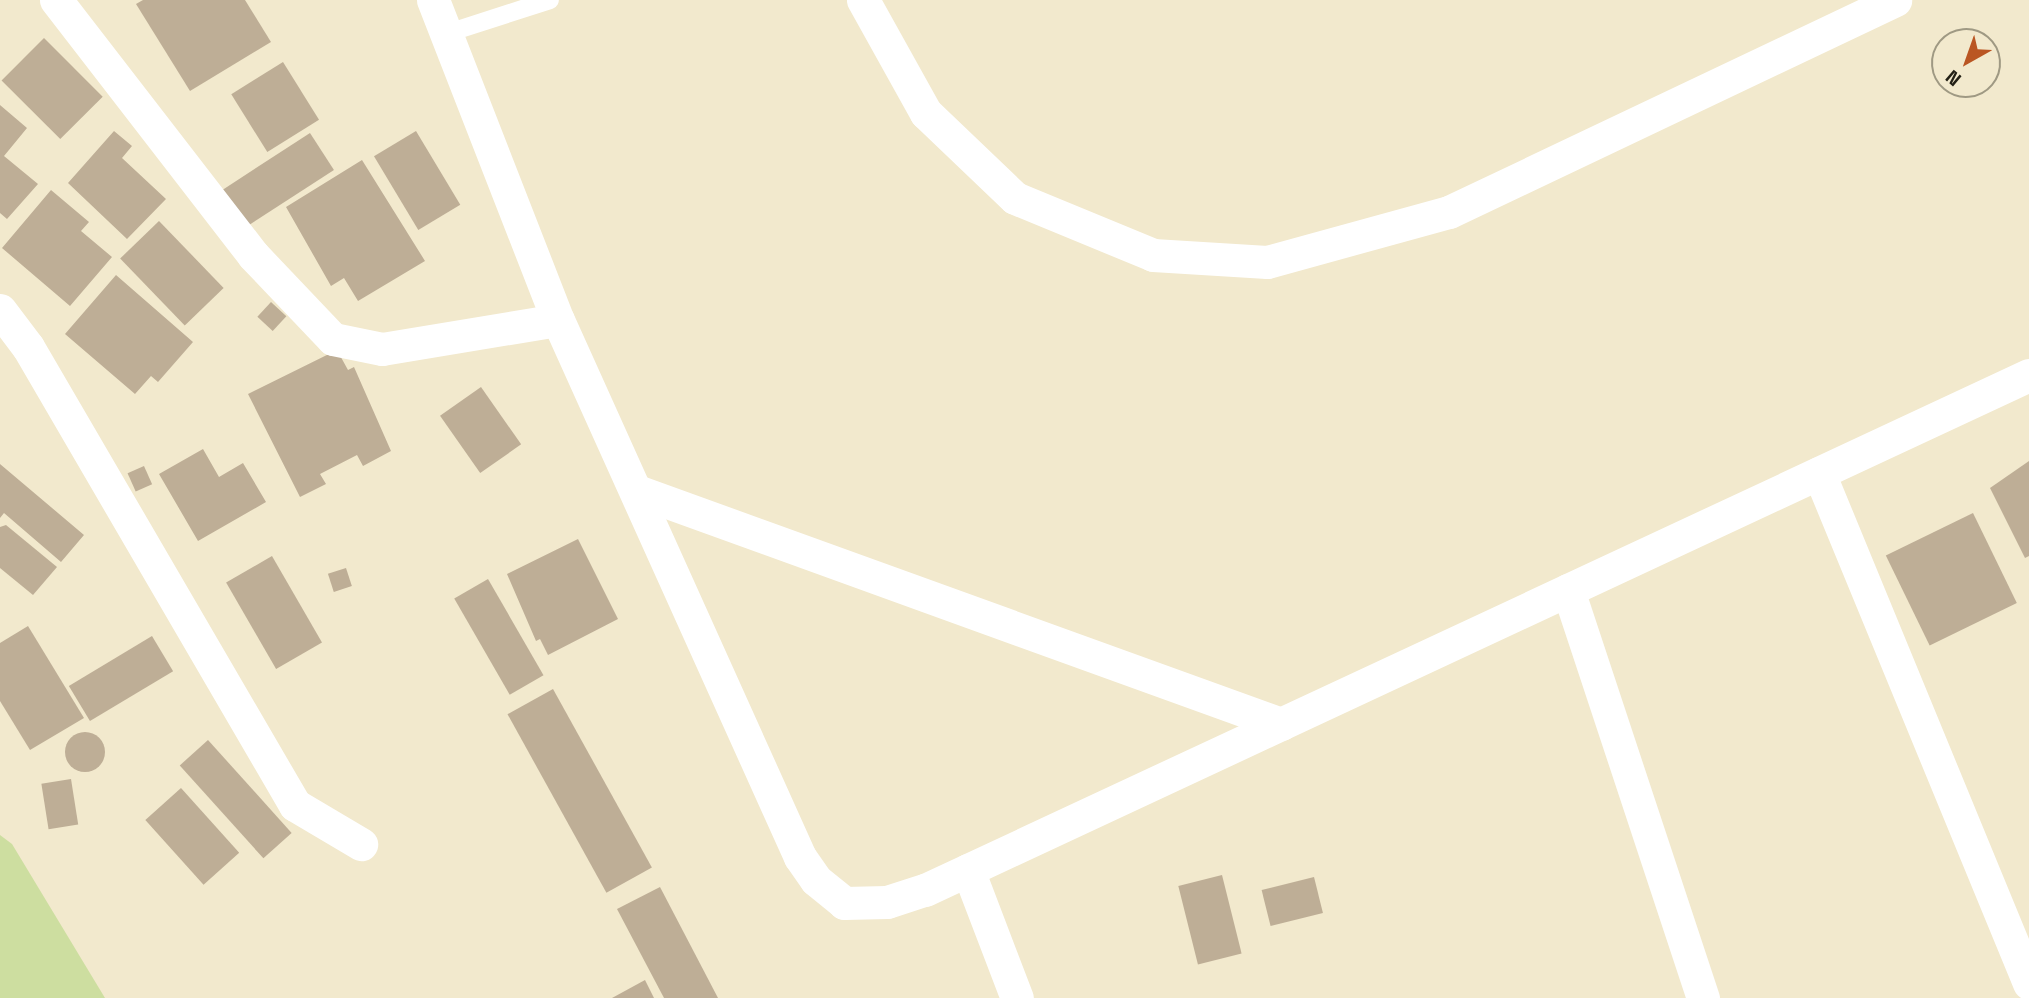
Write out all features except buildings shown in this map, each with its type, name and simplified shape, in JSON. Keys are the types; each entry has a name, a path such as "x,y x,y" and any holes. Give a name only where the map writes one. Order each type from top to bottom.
{"street":[{"path":"56,0 253,255 333,339 382,349 558,320"},
{"path":"433,0 558,320 800,857 816,880 844,903 887,902 968,870 2029,375"},
{"path":"863,0 926,113 1015,198 1153,256 1267,262 1449,212 1895,0"},
{"path":"0,310 28,347 296,805 361,844"},
{"path":"1819,473 2029,983"},
{"path":"637,491 1281,724"},
{"path":"1568,590 1703,998"},
{"path":"968,870 1017,998"}],"lane":[{"path":"448,33 550,0"}],"green space":[{"path":"0,835 12,844 105,998 0,998"}]}
